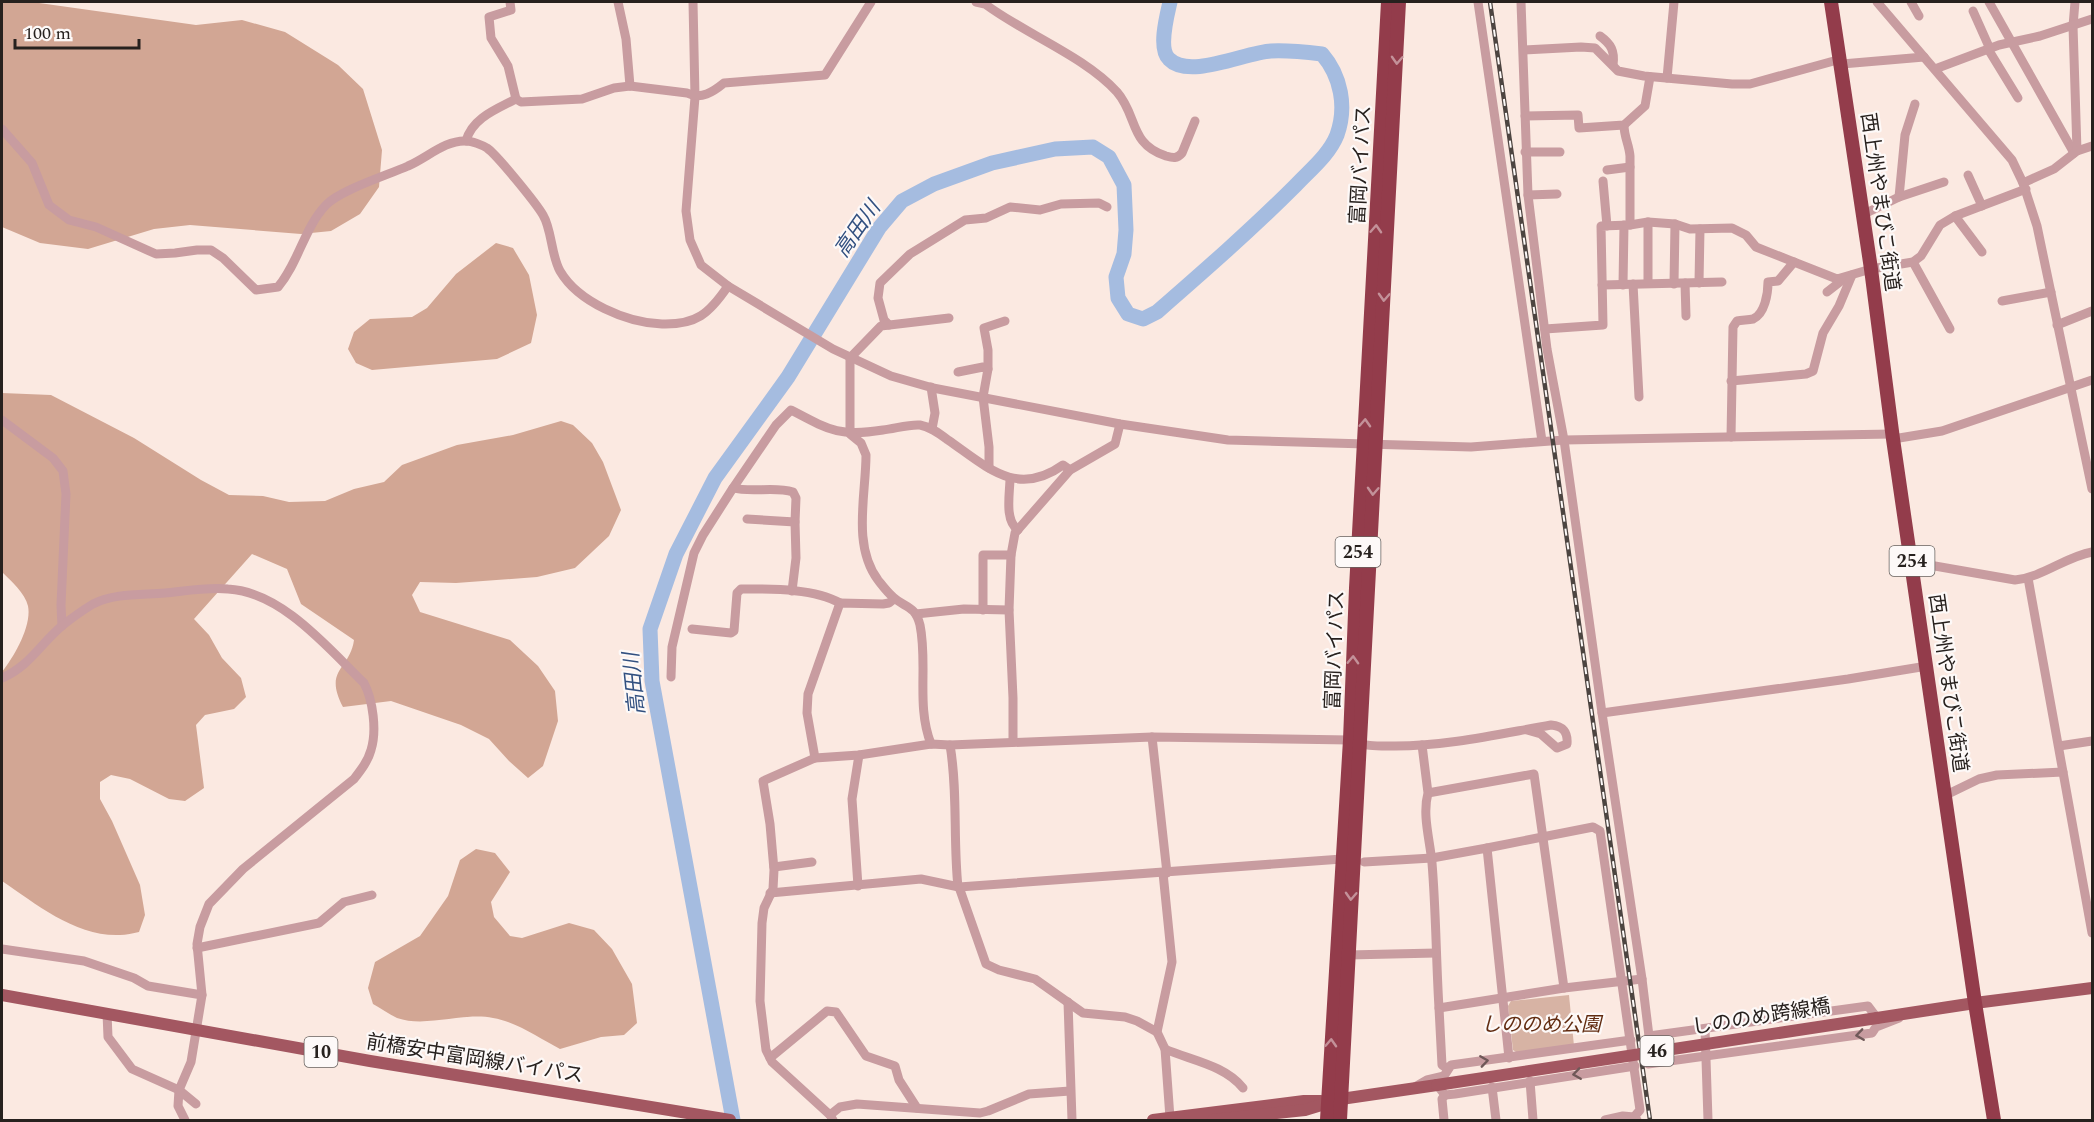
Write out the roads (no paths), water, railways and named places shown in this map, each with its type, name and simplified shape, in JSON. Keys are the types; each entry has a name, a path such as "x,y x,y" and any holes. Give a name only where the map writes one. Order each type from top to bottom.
{"highway":[{"name":"富岡バイパス","path":"1327,1120 1334,1100 1348,956 1355,742 1388,2"},
{"name":"富岡バイパス","path":"1370,446 1399,2"},
{"name":"西上州やまびこ街道","path":"1831,2 1871,269 1892,436 1994,1120"},
{"name":"富岡バイパス","path":"1340,1120 1334,1100 1342,859 1355,742"}],"main road":[{"name":"46","path":"1877,1018 2092,988"},
{"name":"前橋安中富岡線バイパス","path":"2,995 730,1120"},
{"name":"しののめ跨線橋","path":"1441,1090 1877,1018"},
{"name":"46","path":"1334,1100 1413,1088 1441,1090"},
{"path":"1153,1120 1304,1101 1334,1100"},
{"path":"1213,1120 1305,1110 1334,1100"}],"street":[{"path":"510,2 511,10 489,17 491,38 508,66 516,99 521,102 582,99 614,88 630,86 687,93 694,97 711,93 724,83 739,80 825,75 872,2"},
{"path":"618,2 626,39 630,86"},
{"path":"687,2 693,15"},
{"path":"693,2 694,97 686,211 690,240 701,265 728,286 833,349 891,376 931,387 1120,424 1228,440 1370,446 1471,447 1542,441 1892,436 1942,431 1989,417 2092,380"},
{"path":"976,2 985,4 1100,77 1118,94 1139,138 1150,150 1173,158 1179,157 1195,121"},
{"path":"1478,2 1542,441"},
{"path":"1521,2 1528,195 1545,329 1564,441 1642,979 1649,1036 1648,1064 1872,1033 1876,1027 1912,1012"},
{"path":"1667,78 1674,2"},
{"path":"1877,2 2012,160 2025,186 2037,226 2092,489"},
{"path":"1911,2 1919,16"},
{"path":"1989,2 2076,152"},
{"path":"2075,2 2073,26 2076,152"},
{"path":"1973,11 1989,49 2018,98"},
{"path":"1935,69 1989,49 2092,19"},
{"path":"1600,36 1610,43 1614,57 1612,65"},
{"path":"1524,50 1595,48 1618,70 1650,77 1732,84 1750,84 1841,62 1924,57"},
{"path":"1525,116 1578,115 1579,128 1624,124 1645,106 1650,77"},
{"path":"466,141 468,131 482,117 516,99"},
{"path":"1899,197 1905,135 1915,104"},
{"path":"1624,124 1630,167 1627,225 1628,285 1639,397"},
{"path":"2,129 32,163 49,205 69,220 96,227 156,254 197,249 211,250 223,258 256,290 278,287 286,278 306,236 321,212 326,205 342,193 416,162 443,147 466,141 488,149 544,216 561,271 595,304 622,316 654,324 680,324 697,319 716,304 728,286"},
{"path":"1545,329 1603,325 1600,226 1648,222 1675,224 1690,229 1732,228 1746,235 1756,247 1838,279 1871,269 1913,262 1921,256 1940,225 1955,216 2025,186 2054,169 2076,152 2092,146"},
{"path":"1526,152 1560,152"},
{"path":"1607,170 1630,167"},
{"path":"1968,175 1982,206"},
{"path":"1603,181 1606,226"},
{"path":"1862,215 1899,197 1944,182"},
{"path":"1528,195 1557,194"},
{"path":"889,325 884,320 878,298 880,283 910,254 965,220 986,218 1010,207 1040,210 1061,204 1099,203 1107,207"},
{"path":"1955,216 1982,252"},
{"path":"1648,222 1648,283"},
{"path":"1674,284 1675,224"},
{"path":"1699,283 1700,229"},
{"path":"1731,437 1733,327 1737,321 1753,319 1758,315 1767,296 1768,282 1778,281 1794,262"},
{"path":"1913,262 1950,329"},
{"path":"1827,292 1850,276"},
{"path":"1731,381 1806,374 1813,370 1823,333 1839,306 1850,276"},
{"path":"1602,285 1722,282"},
{"path":"1685,283 1686,316"},
{"path":"2002,301 2051,292"},
{"path":"2058,325 2092,311"},
{"path":"850,434 850,358 881,326 949,318"},
{"path":"989,468 983,397 988,369 988,350 984,328 1005,321"},
{"path":"958,372 983,367 988,369"},
{"path":"931,387 935,413 932,429"},
{"path":"671,677 672,647 694,553 733,488 776,425 791,410 827,428 850,434 919,425 932,429 989,468 1021,481 1043,477 1063,465 1070,470"},
{"path":"2,420 53,458 63,471 66,494 62,626"},
{"path":"1013,742 1008,610 1011,555 1015,533 1070,470 1115,444 1120,424"},
{"path":"850,434 861,443 866,455 862,531 865,552 877,578 894,599 907,605 916,614 920,626 924,714 931,744"},
{"path":"1010,478 1010,515 1013,527 1018,530"},
{"path":"733,488 744,491 786,490 793,492 796,498 796,558 792,591"},
{"path":"747,519 795,522"},
{"path":"1912,562 2015,580 2028,579 2066,559 2092,552"},
{"path":"983,610 983,555 1011,555"},
{"path":"2028,579 2092,932"},
{"path":"2,678 27,663 62,626 104,599 233,589 264,598 282,608 348,667 364,683 369,693 373,725 372,749 364,766 346,786 243,869 209,904 200,927 197,948 202,995 191,1062 179,1090 178,1106 185,1120"},
{"path":"692,629 731,633 734,631 737,593 741,589 792,591 831,597 840,603 883,604 894,599"},
{"path":"815,758 807,713 808,694 840,603"},
{"path":"916,614 964,609 1008,610"},
{"path":"1602,713 1927,666"},
{"path":"1070,1090 1029,1094 988,1112 980,1113 857,1104 840,1107 832,1118 792,1082 770,1058 766,1050 761,1022 762,923 764,908 773,889 774,867 763,781 815,758 859,755 931,744 1152,737 1420,745 1449,743 1527,730"},
{"path":"1152,737 1172,962 1158,1032 1165,1049 1170,1118"},
{"path":"2059,746 2092,741"},
{"path":"950,745 953,763 955,859 959,887 986,964 999,970 1035,979 1083,1013 1125,1017 1158,1032"},
{"path":"1420,745 1428,793 1427,825 1432,858 1442,1065 1448,1069"},
{"path":"858,886 852,799 859,755"},
{"path":"1946,795 1979,779 1997,775 2063,772"},
{"path":"1428,793 1534,774 1564,988"},
{"path":"1364,862 1432,858 1593,827 1600,831 1640,1110 1636,1119 1623,1116 1605,1120"},
{"path":"1486,848 1509,1058"},
{"path":"770,893 921,879 959,887 1342,859"},
{"path":"774,867 812,862"},
{"path":"197,948 319,923 344,902 372,895"},
{"path":"2,950 84,962 134,978 148,986 202,995"},
{"path":"1348,956 1436,953"},
{"path":"1439,1008 1564,988 1642,979"},
{"path":"1068,1002 1072,1120"},
{"path":"1649,1036 1868,1006 1877,1018"},
{"path":"770,1058 827,1011 836,1012 866,1056 895,1066 900,1080 917,1108"},
{"path":"107,1013 108,1037 132,1069 179,1090 196,1104"},
{"path":"1705,1029 1708,1120"},
{"path":"1413,1088 1427,1080 1444,1076 1451,1065 1631,1040"},
{"path":"1165,1049 1207,1064 1239,1083 1243,1089"},
{"path":"1444,1120 1441,1090 1492,1087 1635,1066"},
{"path":"1530,1081 1533,1120"},
{"path":"1492,1087 1496,1120"}],"waterway":[{"name":"高田川","path":"733,1120 652,681 650,629 676,554 715,478 788,377 879,228 902,201 934,184 992,163 1055,149 1093,147 1109,157 1124,185 1126,230 1124,254 1116,277 1118,298 1128,314 1143,319 1157,312 1210,266 1319,162 1334,142 1342,114 1338,82 1322,54 1271,51 1203,66 1178,65 1169,59 1164,48 1164,32 1170,2"}],"railway":[{"path":"1490,2 1650,1120"}],"park label":[{"name":"しののめ公園","path":"1541,1024"}]}
